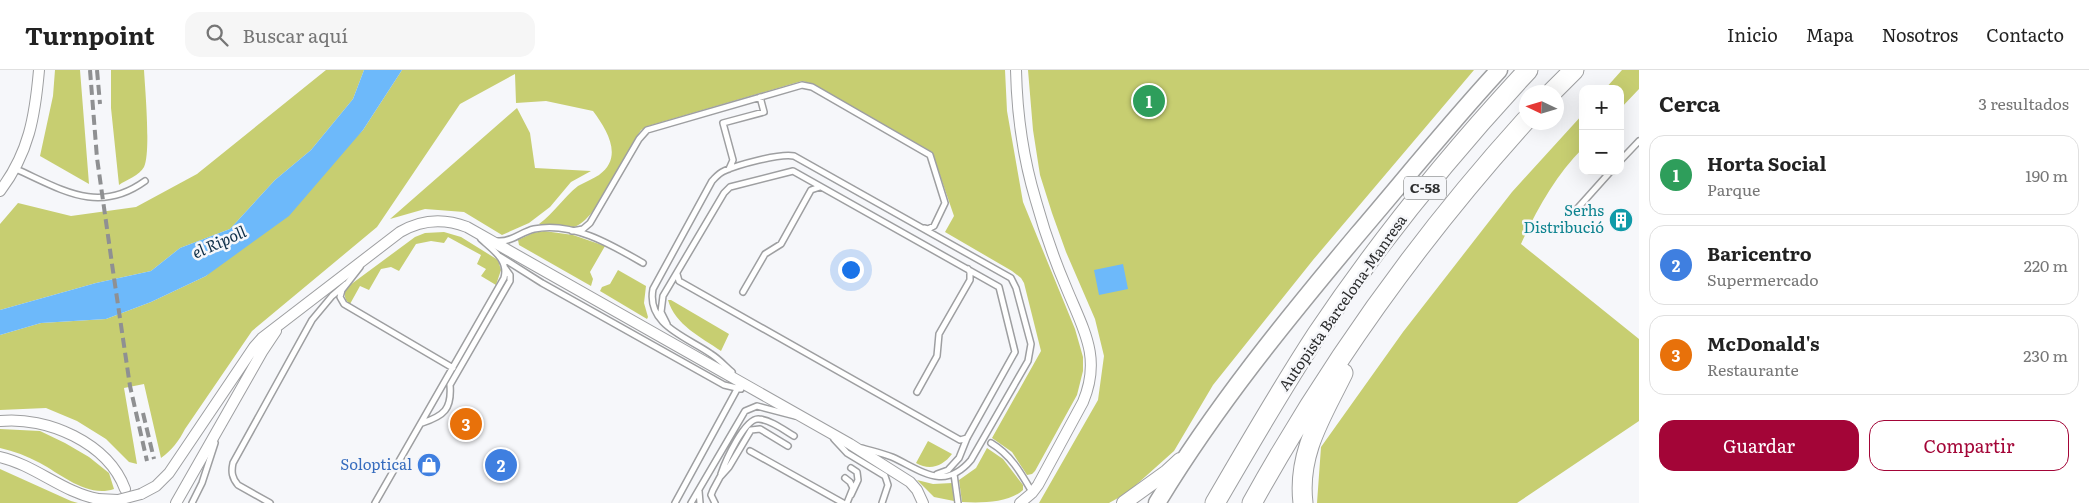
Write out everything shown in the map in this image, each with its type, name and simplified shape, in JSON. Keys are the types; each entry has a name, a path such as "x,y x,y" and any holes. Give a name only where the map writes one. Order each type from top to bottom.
{"highway":[{"name":"Autopista Barcelona-Manresa","path":"1215,503 1279,394 1332,313 1394,227 1460,147 1528,70"},
{"path":"1559,85 1574,70"},
{"name":"Autopista Barcelona-Manresa","path":"1252,503 1301,420 1369,317 1443,218 1519,128"},
{"path":"1303,503 1302,472 1306,453 1369,317"},
{"path":"1201,503 1279,394"},
{"path":"1262,503 1301,420"}],"main road":[{"path":"1157,503 1205,428 1248,368 1435,142 1499,70"}],"street":[{"path":"0,191 16,169 27,144 34,113 39,70"},
{"path":"1016,70 1020,133 1026,166 1053,253 1084,328 1091,360 1089,383 1082,402 1032,493 1020,503"},
{"path":"0,457 27,467 51,482 76,493 98,499 118,500 141,494 156,486 169,473 262,338 400,232 418,224 437,221 467,227 741,385 761,393 806,418 888,466 910,482 917,490 923,503"},
{"path":"176,503 270,338 294,313"},
{"path":"0,421 37,422 68,434 99,452 108,460 116,469 125,489"},
{"path":"1124,503 1176,464 1205,428"}],"lane":[{"path":"572,231 583,229 590,223 639,139 647,130 797,86 812,87 930,155 945,203 932,228 923,228"},
{"path":"727,170 733,163 723,123 764,112 760,96"},
{"path":"1624,157 1639,141"},
{"path":"741,385 713,355 671,328 655,314 652,302 653,289 717,175 727,170 782,155 794,156 1011,278 1016,288 1031,344 1028,361 971,460 965,467 954,474 936,477 917,471 892,457 850,444"},
{"path":"16,169 81,197 117,194 135,188 145,181"},
{"path":"671,328 662,316 661,301 666,289 677,274 727,189 790,170 968,269 999,288 1015,352 967,438 959,458 948,470 933,475 917,471"},
{"path":"1576,210 1607,175"},
{"path":"743,292 765,254 781,244 811,190 821,187"},
{"path":"467,227 499,256 542,283 724,385 741,385"},
{"path":"490,240 506,241 529,231 543,228 572,231 602,240 643,263"},
{"path":"372,253 342,290 340,297 344,304 453,368"},
{"path":"422,423 441,415 450,401 450,385 510,281 510,275 499,256"},
{"path":"375,503 504,278 505,268"},
{"path":"917,392 937,356 939,334 970,280 971,276 968,269"},
{"path":"677,274 679,281 906,410 960,440 967,438"},
{"path":"270,503 238,485 234,480 233,463 312,320 332,296 346,284"},
{"path":"675,503 741,385"},
{"path":"692,503 742,415 748,408 757,406 806,418"},
{"path":"715,503 711,495 728,456 746,426 752,420 758,418 766,420 794,436"},
{"path":"193,502 223,420"},
{"path":"720,477 729,467 751,430 760,430 788,446"},
{"path":"828,431 847,454 885,476 888,485 882,503"},
{"path":"991,443 1014,462 1032,493"},
{"path":"750,451 845,503 858,480 856,472 851,468"},
{"path":"954,474 958,503"},
{"path":"845,478 852,484 851,495"},
{"path":"700,488 698,496 700,503"}],"green space":[{"path":"55,70 80,70 89,184 40,156 53,96"},
{"path":"111,70 144,70 147,120 146,160 144,167 139,172 119,185 111,108"},
{"path":"326,70 364,70 353,99 311,150 275,180 230,229 180,248 151,271 96,283 0,310 0,224 18,203 71,216 136,207 197,174"},
{"path":"402,70 1005,70 1007,111 1023,202 1075,329 1083,357 1083,371 1077,395 1035,471 1027,475 1012,452 992,438 1041,351 1024,283 1012,271 945,232 954,216 932,152 810,83 802,81 648,126 641,130 611,184 592,212 583,222 574,227 566,227 539,224 578,186 599,175 606,168 611,160 611,143 593,111 546,101 516,103 515,74 460,104 377,227 252,331 178,441 161,458 144,384 124,388 137,464 129,462 106,439 77,421 46,408 0,410 0,335 41,323 106,319 151,302 206,276 363,130"},
{"path":"1028,70 1474,70 1313,260 1213,385 1174,451 1127,493 1109,503 1039,503 1098,400 1104,356 1095,319 1066,252 1040,175 1033,130"},
{"path":"1622,70 1639,70 1639,89 1624,105 1624,85 1609,85"},
{"path":"517,108 530,133 535,168 591,171 571,182 550,207 529,223 502,235 464,212 425,209 390,219"},
{"path":"1579,118 1579,152 1564,169 1548,193 1521,244 1639,339 1639,421 1517,503 1317,503 1321,447 1403,332 1512,192"},
{"path":"544,231 573,235 605,246 590,272 593,279 591,286 519,245 518,240 533,233"},
{"path":"444,232 461,237 498,260 501,270 496,285 481,276 486,269 477,264 481,255 448,237 444,243 431,241 416,244 399,271 391,267 381,269 369,290 360,286 350,304 347,301 345,295 346,288 415,237 425,233"},
{"path":"618,270 646,286 644,303 647,319 600,291 602,287 610,284"},
{"path":"668,300 729,334 721,351 690,330 676,317"},
{"path":"0,429 40,431 65,443 89,457 109,473 114,489 104,491 85,488 30,458 0,448"},
{"path":"928,441 952,454 945,462 936,466 926,467 916,463"},
{"path":"987,448 1003,459 1023,485 1023,490 1003,500 962,502 959,480 976,468"},
{"path":"0,469 71,501 78,503 0,503"},
{"path":"917,480 933,484 952,483 954,501 934,497"}],"water":[{"name":"el Ripoll","path":"364,70 402,70 363,130 289,216 206,276 151,302 106,319 41,323 0,335 0,310 96,283 151,271 180,248 230,229 275,180 311,150 353,99"},
{"path":"1123,264 1128,289 1099,295 1094,270"}],"railway":[{"path":"90,70 97,158 113,271 130,386 147,461"},
{"path":"97,70 100,104"},
{"path":"143,413 154,459"}],"place":[{"name":"Horta Social","path":"1149,101"},
{"name":"Serhs Distribució","path":"1621,220"},
{"name":"McDonald's","path":"466,424"},
{"name":"Soloptical","path":"429,465"},
{"name":"Baricentro","path":"501,465"}]}
